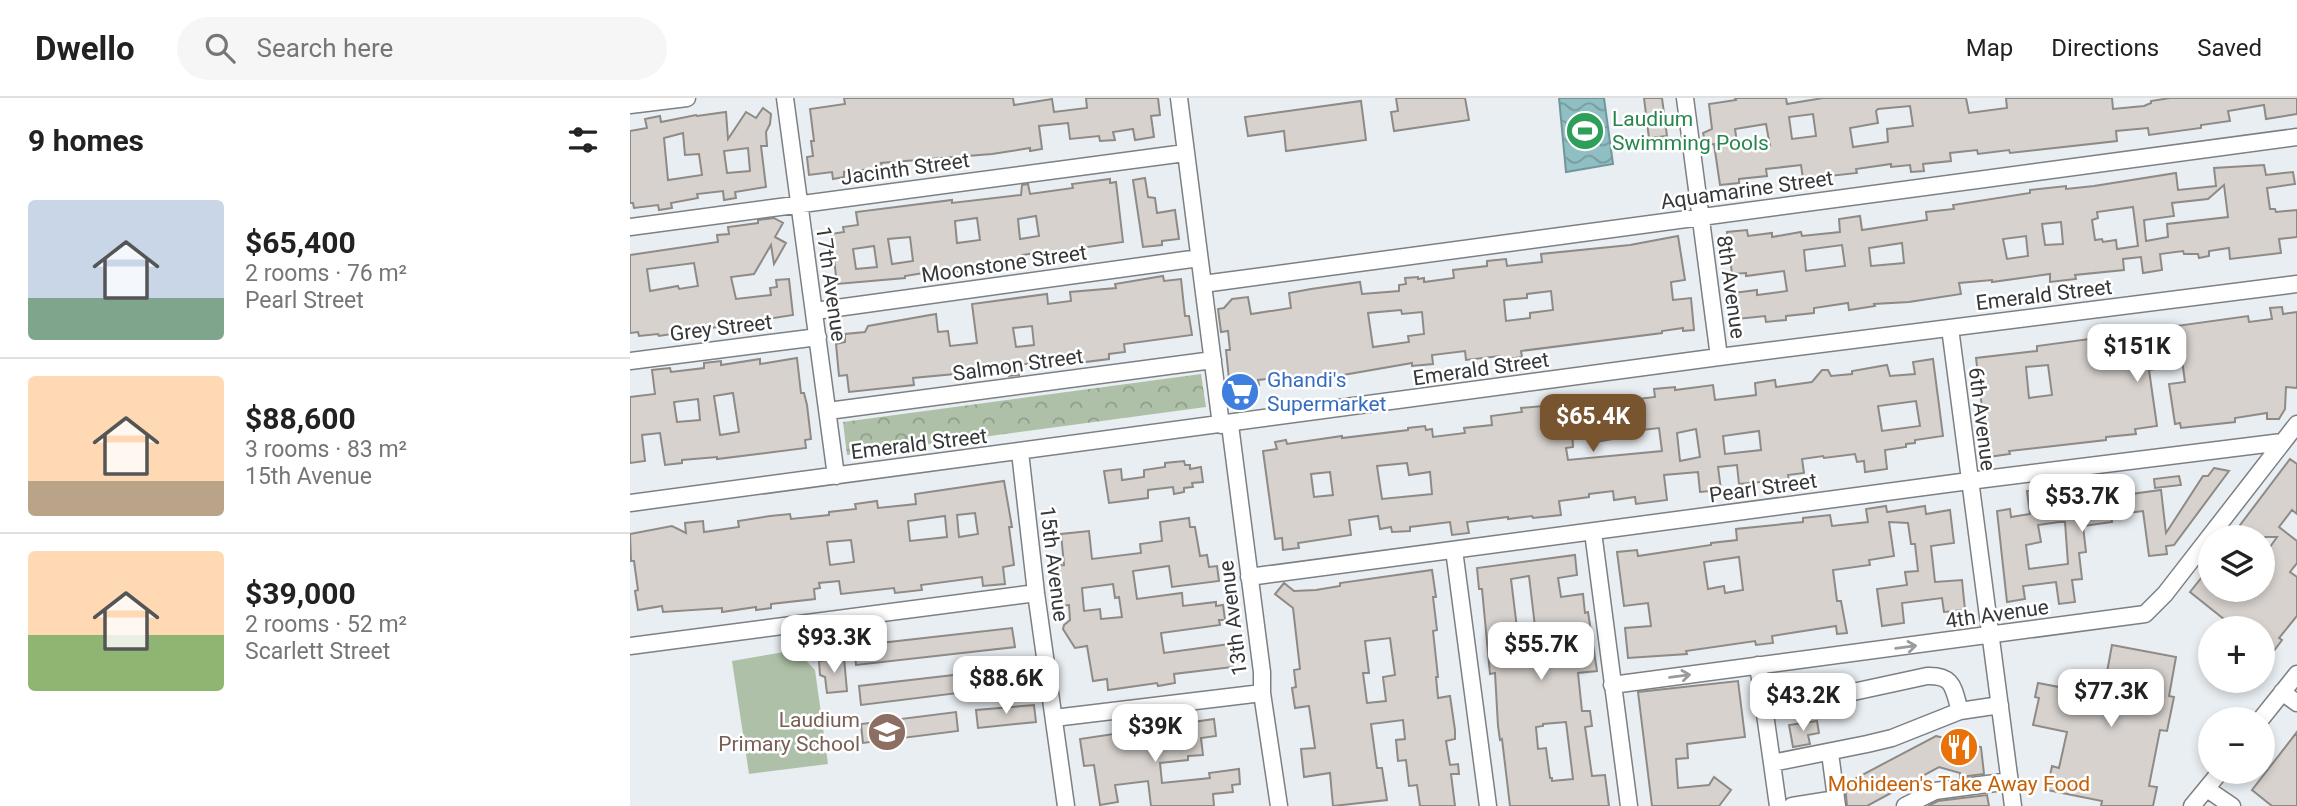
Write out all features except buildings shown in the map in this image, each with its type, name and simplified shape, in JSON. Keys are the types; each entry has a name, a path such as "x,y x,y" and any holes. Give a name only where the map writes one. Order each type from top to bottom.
{"street":[{"path":"630,105 687,98"},
{"name":"17th Avenue","path":"785,98 836,476"},
{"name":"13th Avenue","path":"1179,98 1213,360 1250,577 1262,692 1279,806"},
{"name":"8th Avenue","path":"1685,98 1719,357"},
{"name":"Aquamarine Street","path":"1203,284 2297,137"},
{"name":"Jacinth Street","path":"630,227 1185,153"},
{"name":"Moonstone Street","path":"815,311 1199,258"},
{"name":"Emerald Street","path":"630,503 1719,357 2297,284"},
{"name":"6th Avenue","path":"1950,328 2013,806"},
{"name":"Grey Street","path":"630,361 818,337"},
{"name":"Salmon Street","path":"828,411 1213,360"},
{"name":"4th Avenue","path":"1612,685 2145,614 2165,594 2297,424"},
{"name":"Pearl Street","path":"1250,577 2282,442"},
{"name":"15th Avenue","path":"1020,452 1036,593 1066,806"},
{"path":"1593,532 1629,806"},
{"path":"1454,550 1488,806"},
{"path":"630,646 1036,593"},
{"path":"1758,665 1777,806"},
{"path":"2270,707 2297,674"},
{"path":"1765,711 1927,676 1940,676 1951,683 1960,710"},
{"path":"1054,718 1262,692"},
{"path":"2282,692 2297,703"},
{"path":"1772,763 1892,738 1960,710 2000,705"},
{"path":"1792,806 1837,803 1830,753"},
{"path":"1905,806 1935,791 2010,781"},
{"path":"2192,806 2211,784"},
{"path":"2207,789 2232,806"}],"green space":[{"path":"1201,374 1206,407 847,455 843,422"},
{"path":"796,650 815,670 828,764 749,774 732,661"}],"water":[{"name":"Laudium Swimming Pools","path":"1559,98 1604,98 1613,164 1566,172"}],"place":[{"name":"Laudium Swimming Pools","path":"1585,131"},
{"name":"Ghandi's Supermarket","path":"1240,392"},
{"name":"Laudium Primary School","path":"887,732"},
{"name":"Mohideen's Take Away Food","path":"1959,747"}]}
